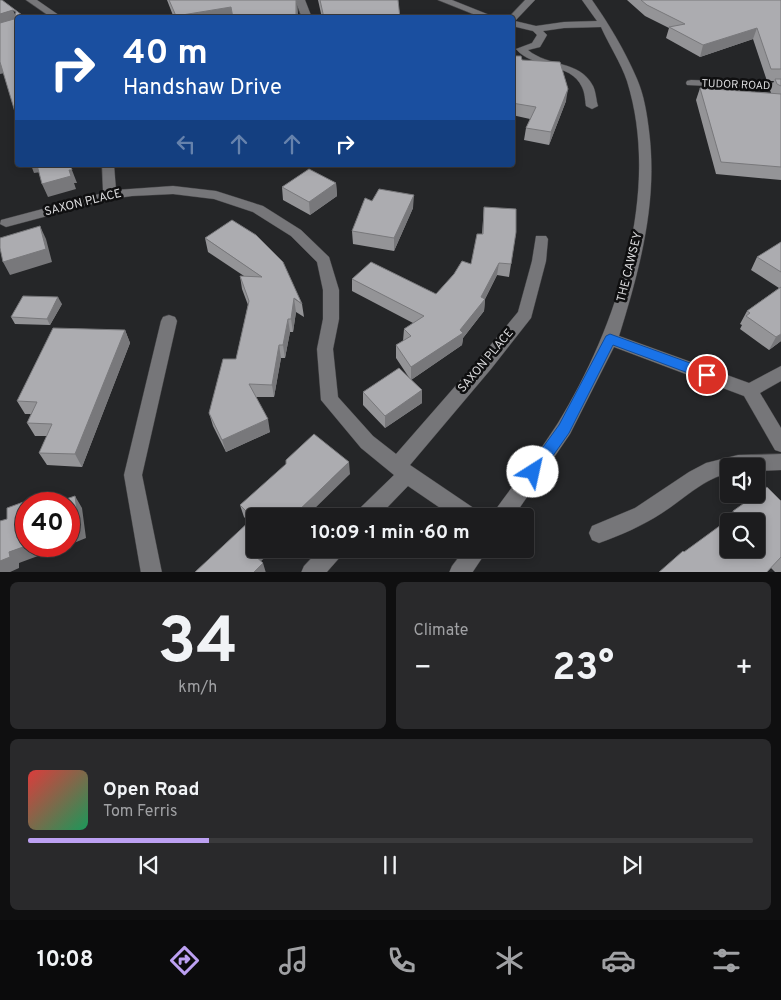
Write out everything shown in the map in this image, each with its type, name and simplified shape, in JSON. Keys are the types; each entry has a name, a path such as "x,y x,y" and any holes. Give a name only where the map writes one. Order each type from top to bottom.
{"street":[{"path":"31,0 54,15"},
{"path":"300,0 307,15"},
{"path":"443,0 485,15"},
{"path":"515,18 530,0"},
{"name":"THE CAWSEY","path":"509,508 564,429 610,339 631,273 643,213 646,160 641,115 632,80 604,24 587,0"},
{"path":"515,22 536,29 564,25 604,24"},
{"path":"536,29 542,36 536,45 521,49 527,56 565,68 581,78 588,86 592,106"},
{"name":"TUDOR ROAD","path":"691,83 781,86"},
{"path":"108,167 110,195"},
{"name":"SAXON PLACE","path":"6,223 110,195 173,190 216,195 258,209 296,233 324,260 331,290 331,319 325,349 330,400 367,442 402,470 457,508"},
{"name":"SAXON PLACE","path":"372,508 525,314 539,261 541,239"},
{"path":"152,572 133,475 169,321"},
{"path":"610,339 750,391 781,444"},
{"path":"750,391 781,373"},
{"path":"599,533 649,511 691,480 714,468 744,463 781,462"},
{"path":"311,572 325,558"},
{"path":"459,572 471,558"}],"building":[{"path":"0,0 2,0 22,15 15,15 16,12 13,10 0,14"},
{"path":"169,0 296,0 296,15 232,15 231,7 176,15"},
{"path":"320,0 398,0 400,15 323,15"},
{"path":"641,0 781,0 781,69 771,69 757,28 703,45 669,27 685,24 647,5"},
{"path":"15,16 15,112 0,62 0,23 14,19"},
{"path":"515,56 521,56 522,60 560,62 568,89 551,132 526,128 536,107 515,104"},
{"path":"775,79 781,79 781,86 777,84"},
{"path":"700,88 781,94 781,167 721,162"},
{"path":"38,167 71,167 72,170 69,170 71,176 42,184"},
{"path":"309,169 336,183 309,202 282,187"},
{"path":"379,189 414,195 394,238 352,231 365,198 372,201"},
{"path":"484,207 516,209 516,232 511,264 499,263 481,297 485,299 460,330 463,333 411,367 396,345 411,336 404,329 424,316 352,279 371,262 436,294 454,274 462,261 471,264 477,234 483,234"},
{"path":"232,220 256,235 283,262 302,304 294,298 291,319 288,319 283,345 279,345 272,385 249,384 268,419 222,440 209,413 223,359 236,359 249,301 240,276 262,277 205,238"},
{"path":"40,226 46,249 3,262 0,238"},
{"path":"781,242 781,272 757,257"},
{"path":"781,287 781,334 776,337 746,316 750,313 747,311"},
{"path":"23,296 58,297 47,319 11,317"},
{"path":"53,328 125,330 75,454 39,453 52,424 27,423 37,402 17,401"},
{"path":"399,368 422,390 385,416 363,392"},
{"path":"314,434 349,462 301,508 246,508 246,511 240,505 286,464 286,460"},
{"path":"767,487 781,501 781,557 767,572 659,572 720,526 720,558 765,558 765,513 735,513 733,511 744,503 765,503 765,488"},
{"path":"15,505 15,550 9,552 10,557 0,561 0,521 7,519 7,508"},
{"path":"246,525 246,558 257,558 263,563 254,572 195,572"}],"route":[{"path":"533,472 564,429 610,339 707,375"}]}
